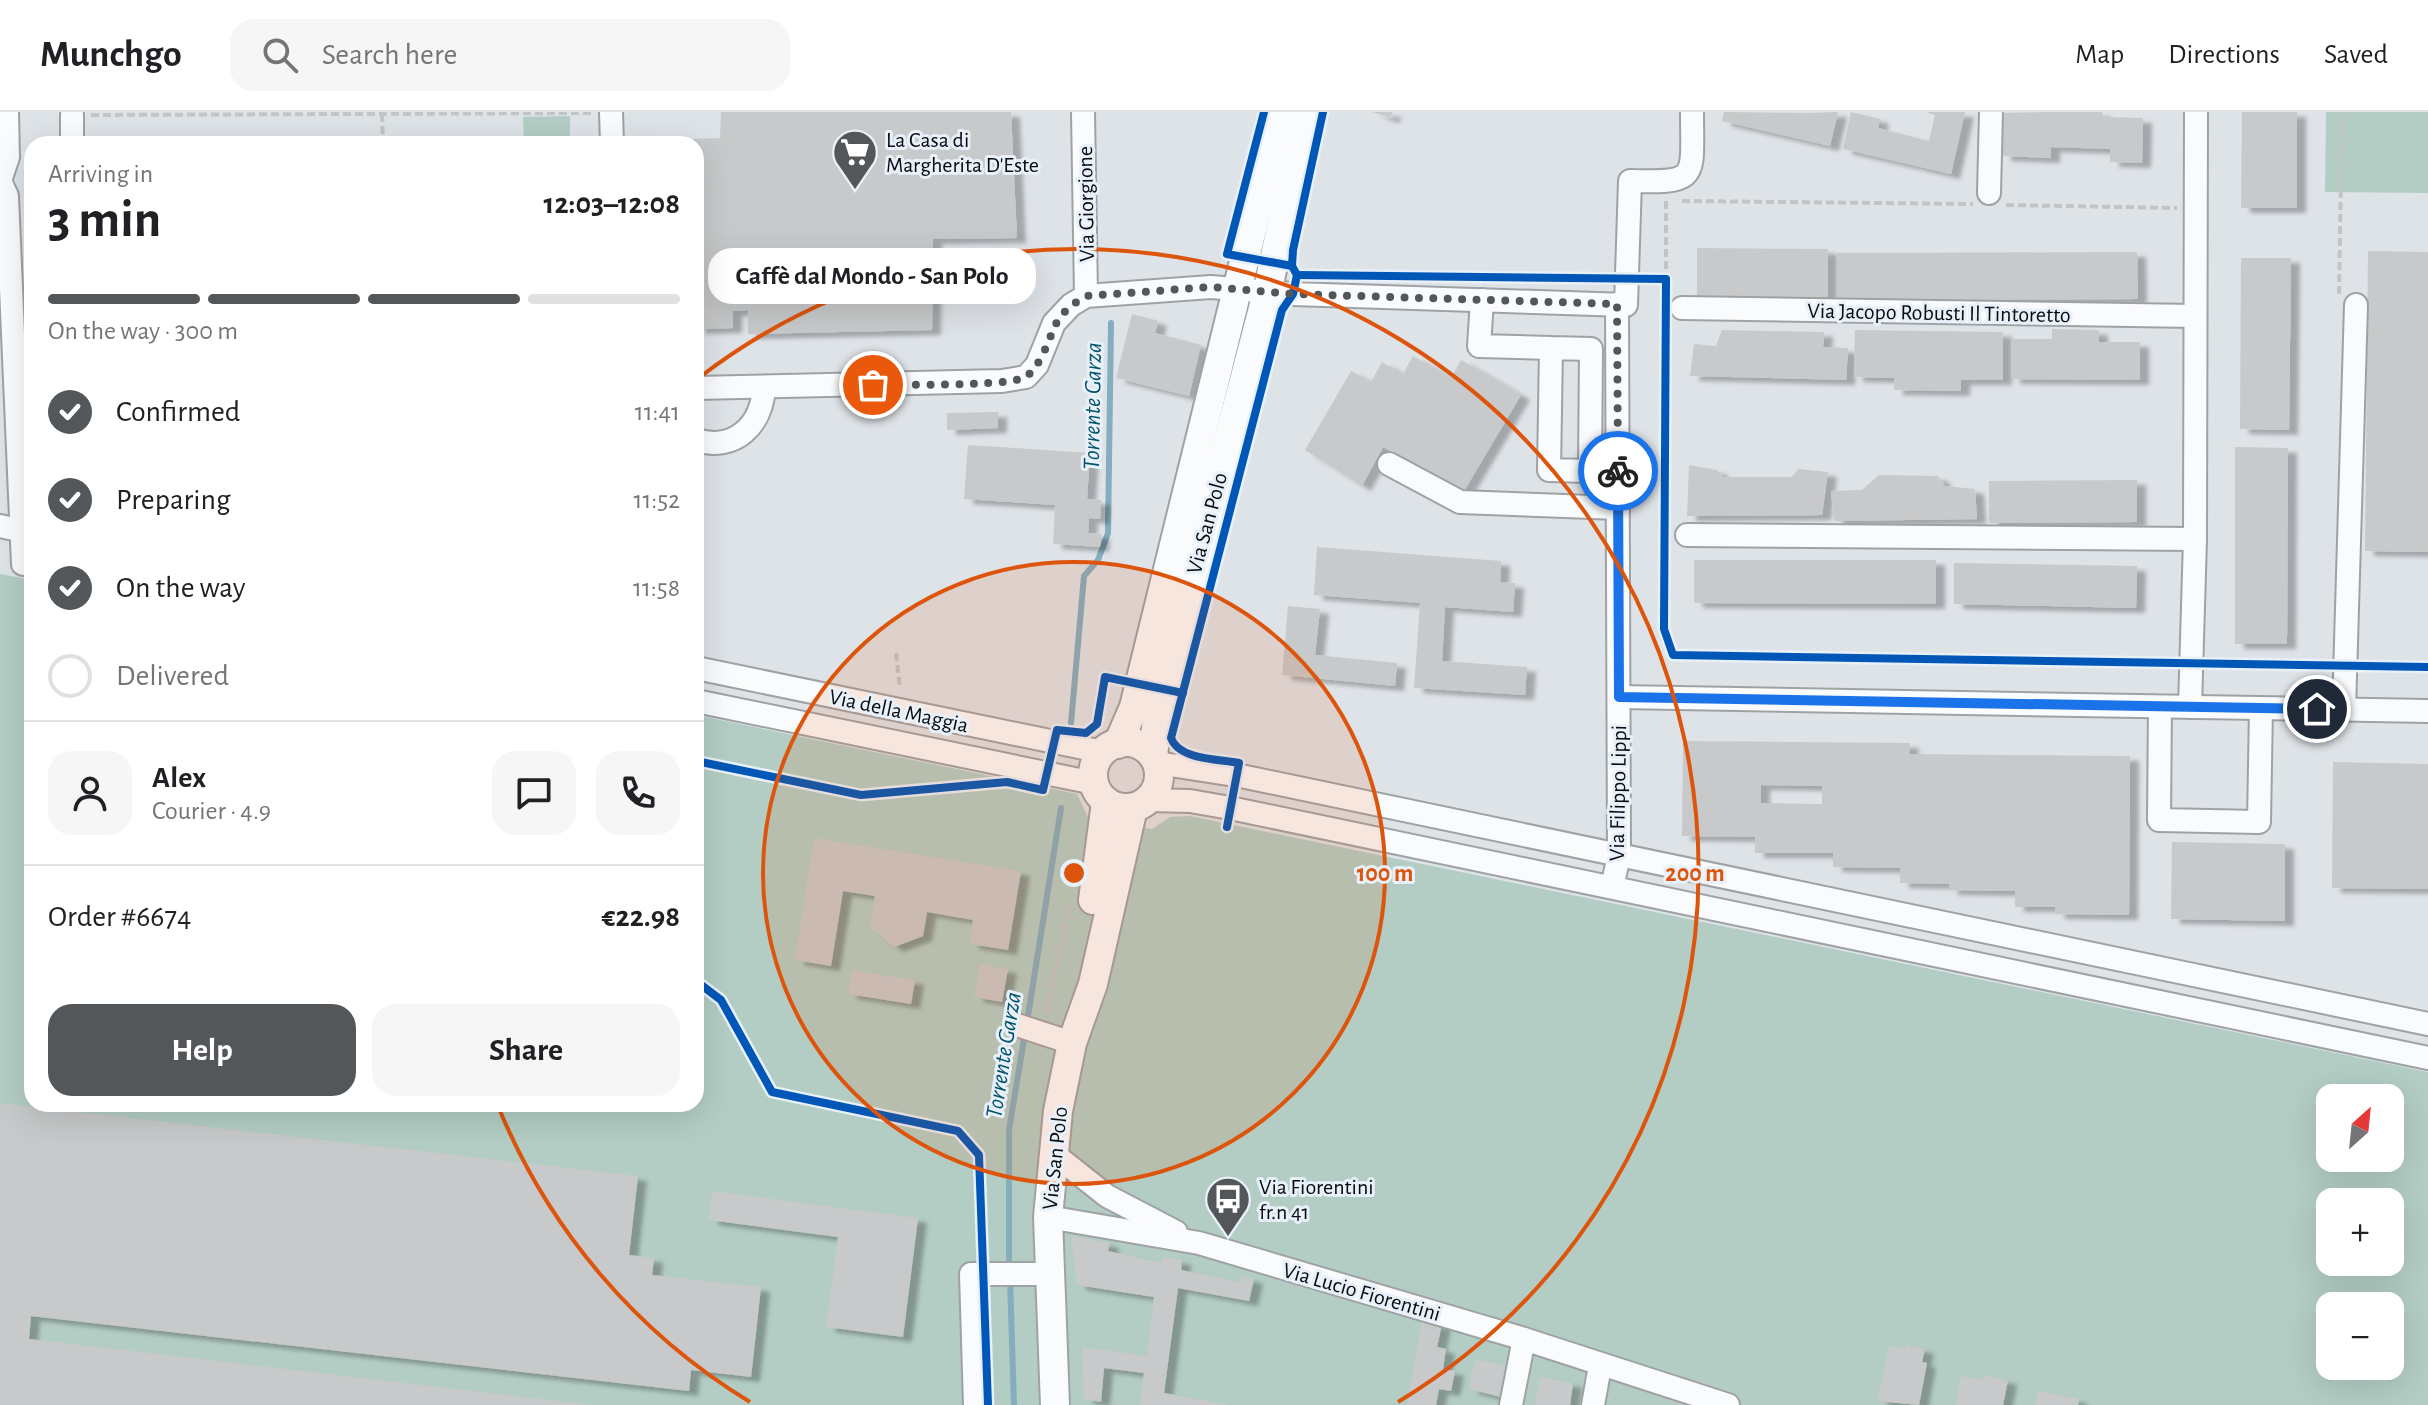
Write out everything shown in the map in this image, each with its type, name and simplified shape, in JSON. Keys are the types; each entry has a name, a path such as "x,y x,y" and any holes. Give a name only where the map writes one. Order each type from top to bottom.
{"main road":[{"name":"Via San Polo","path":"1121,798 1094,769 1134,707 1281,112"},
{"name":"Via San Polo","path":"1121,798 1158,783 1155,759 1158,708 1267,293 1306,112"},
{"path":"1110,748 1142,746 1155,759"},
{"name":"Via San Polo","path":"1055,1405 1037,1273 1048,1217 1058,1111 1072,1043 1077,979 1100,871 1121,798"}],"street":[{"path":"7,112 8,157 0,181 7,196 23,400 18,530 24,551"},
{"path":"611,112 612,136"},
{"name":"Via Giorgione","path":"1083,112 1086,296"},
{"name":"Via Filippo Lippi","path":"1612,887 1619,856 1617,304 1626,305 1630,181 1675,182 1686,175 1692,162 1692,112"},
{"path":"1988,201 1991,112"},
{"path":"2190,707 2195,539 2196,112"},
{"path":"67,114 71,136"},
{"path":"704,388 987,382 1026,377 1037,365 1054,323 1071,305 1086,296 1211,287 1267,293 1617,304"},
{"path":"1482,300 1479,346 1591,349 1590,471 1549,470 1551,348"},
{"path":"2344,710 2356,305"},
{"name":"Via Jacopo Robusti Il Tintoretto","path":"1682,308 2195,316"},
{"path":"704,442 715,444 746,432 760,412 764,387"},
{"path":"1389,464 1460,502 1618,508"},
{"path":"1687,535 2195,539"},
{"path":"0,559 24,564"},
{"name":"Via della Maggia","path":"704,670 1110,748"},
{"name":"Via Filippo Lippi","path":"1619,697 2428,711"},
{"name":"Via della Maggia","path":"704,703 1121,798 1190,801 1230,808 2428,1058"},
{"path":"2160,707 2159,820 2259,822 2261,708"},
{"path":"1155,759 2428,1024"},
{"path":"1033,1030 1072,1043"},
{"name":"Via Lucio Fiorentini","path":"1054,1154 1107,1196 1199,1243"},
{"name":"Via Lucio Fiorentini","path":"1048,1217 1199,1243 1524,1339 1728,1405"},
{"path":"975,1405 971,1274 1037,1273"},
{"path":"1511,1405 1524,1339"},
{"path":"1593,1405 1600,1366"}],"path":[{"path":"67,114 600,113"},
{"path":"382,114 383,136"},
{"path":"1666,279 1666,201 1988,201 2180,208 2181,195"},
{"path":"1033,1030 1072,893"}],"green space":[{"path":"2326,112 2428,112 2428,193 2325,192"},
{"path":"570,116 570,136 524,136 523,117"},
{"path":"0,574 24,578 24,1112 704,1112 704,717 1077,794 1089,819 1152,829 1170,817 1190,816 2428,1072 2428,1405 0,1405"}],"building":[{"name":"La Casa di Margherita D'Este","path":"721,112 1011,112 1017,238 933,239 932,330 748,334 748,310 733,311 733,328 704,329 704,138 720,138"},
{"path":"1372,112 1392,112 1391,118"},
{"path":"1724,112 1838,112 1830,146 1722,121"},
{"path":"1851,112 1880,119 1878,128 1929,141 1935,115 1926,112 1965,112 1951,174 1843,149"},
{"path":"2102,112 2102,117 2143,118 2142,163 2110,162 2110,149 2051,147 2051,158 2002,156 2003,113"},
{"path":"2242,112 2297,112 2297,208 2241,208"},
{"path":"1697,248 1828,249 1828,297 1697,296"},
{"path":"2368,251 2428,252 2428,552 2365,551"},
{"path":"2137,252 2138,299 1837,300 1837,253"},
{"path":"2241,258 2291,258 2289,430 2240,429"},
{"path":"1132,314 1158,321 1155,333 1201,345 1189,396 1116,378"},
{"path":"2052,329 2099,330 2099,342 2140,342 2140,380 2011,379 2011,339 2052,339"},
{"path":"1722,330 1824,332 1823,347 1848,348 1846,380 1690,376 1694,344 1716,346"},
{"path":"1855,330 2003,332 2003,380 1961,380 1961,391 1894,390 1894,378 1854,377"},
{"path":"1413,356 1451,378 1461,360 1521,395 1464,491 1383,447 1362,486 1305,450 1351,371 1371,382 1382,362 1403,374"},
{"path":"998,412 998,428 947,430 947,413"},
{"path":"968,445 1090,453 1087,499 1101,500 1100,519 1089,518 1088,533 1101,534 1100,547 1053,544 1055,505 964,499"},
{"path":"2235,447 2288,448 2287,644 2235,644"},
{"path":"1689,465 1717,470 1723,477 1792,477 1798,469 1828,472 1822,515 1687,516"},
{"path":"1879,475 1938,476 1945,486 1975,489 1977,519 1834,521 1831,491 1862,490"},
{"path":"2137,480 2137,522 1989,523 1989,481"},
{"path":"1317,547 1501,561 1500,582 1515,583 1513,612 1445,607 1442,661 1527,667 1525,695 1414,688 1420,603 1314,595"},
{"path":"1694,560 1936,560 1936,604 1694,603"},
{"path":"1954,563 2137,566 2136,608 1954,604"},
{"path":"1288,606 1320,609 1315,655 1397,663 1395,686 1282,675"},
{"path":"1683,741 1910,743 1909,754 2130,756 2129,915 2056,914 2055,907 2015,907 2015,891 1949,890 1949,884 1900,883 1900,868 1833,867 1833,853 1755,853 1755,837 1682,836","holes":["1761,785 1822,786 1822,804 1761,803"]},
{"path":"2333,762 2428,764 2428,889 2332,888"},
{"path":"814,838 1021,871 1008,950 970,944 973,920 927,912 923,936 894,947 870,927 875,896 843,891 831,966 795,960"},
{"path":"2172,842 2285,844 2285,921 2171,919"},
{"path":"980,964 1008,969 1002,1002 974,997"},
{"path":"852,970 915,980 911,1004 848,994"},
{"path":"0,1103 24,1106 24,1112 79,1112 638,1176 629,1255 654,1258 652,1275 761,1287 751,1377 691,1370 689,1391 31,1316 29,1339 593,1405 0,1405"},
{"path":"712,1191 918,1218 903,1337 826,1327 838,1237 709,1220"},
{"path":"1071,1236 1110,1243 1108,1251 1162,1263 1163,1257 1182,1260 1181,1270 1240,1282 1241,1276 1254,1279 1249,1301 1178,1288 1164,1393 1230,1405 1140,1405 1144,1373 1104,1368 1101,1402 1084,1399 1082,1347 1147,1356 1154,1297 1077,1285"},
{"path":"1422,1321 1442,1324 1437,1347 1446,1349 1443,1369 1455,1371 1451,1391 1439,1389 1436,1405 1407,1405"},
{"path":"1906,1345 1925,1349 1922,1362 1927,1363 1919,1405 1878,1401 1889,1346 1906,1349"},
{"path":"1475,1359 1512,1367 1505,1398 1469,1389"},
{"path":"1984,1375 2008,1380 2003,1405 1956,1405 1961,1376 1983,1380"},
{"path":"1540,1377 1573,1383 1570,1405 1535,1405"},
{"path":"2038,1391 2079,1399 2078,1405 2035,1405"}],"waterway":[{"name":"Torrente Garza","path":"1071,723 1084,576 1098,560 1108,533 1111,323"},
{"name":"Torrente Garza","path":"1027,1022 1061,808"},
{"name":"Torrente Garza","path":"1009,1268 1009,1130 1025,1033"},
{"name":"Torrente Garza","path":"1010,1279 1014,1405"}],"cycle path":[{"path":"1264,112 1227,254 1292,266"},
{"path":"1227,827 1239,763 1191,755 1182,751 1171,738 1282,310 1293,294 1297,275 1292,266 1293,250 1323,112"},
{"path":"1297,275 1666,279 1664,629 1673,655 2428,667"},
{"path":"704,763 861,795 1007,782 1043,790 1057,730 1086,733 1097,724 1105,677 1183,693"},
{"path":"704,987 721,1000 772,1092 958,1131 979,1155 988,1405"}],"way so far":[{"path":"873,385 1002,381 1026,377 1037,365 1060,314 1086,296 1211,287 1267,293 1617,304 1618,471"}],"place":[{"name":"La Casa di Margherita D'Este","path":"855,191"},
{"name":"Caffè dal Mondo - San Polo","path":"873,385"},
{"name":"Via Fiorentini fr.n 41","path":"1228,1238"}],"route":[{"path":"1618,471 1619,697 2317,709"}]}
